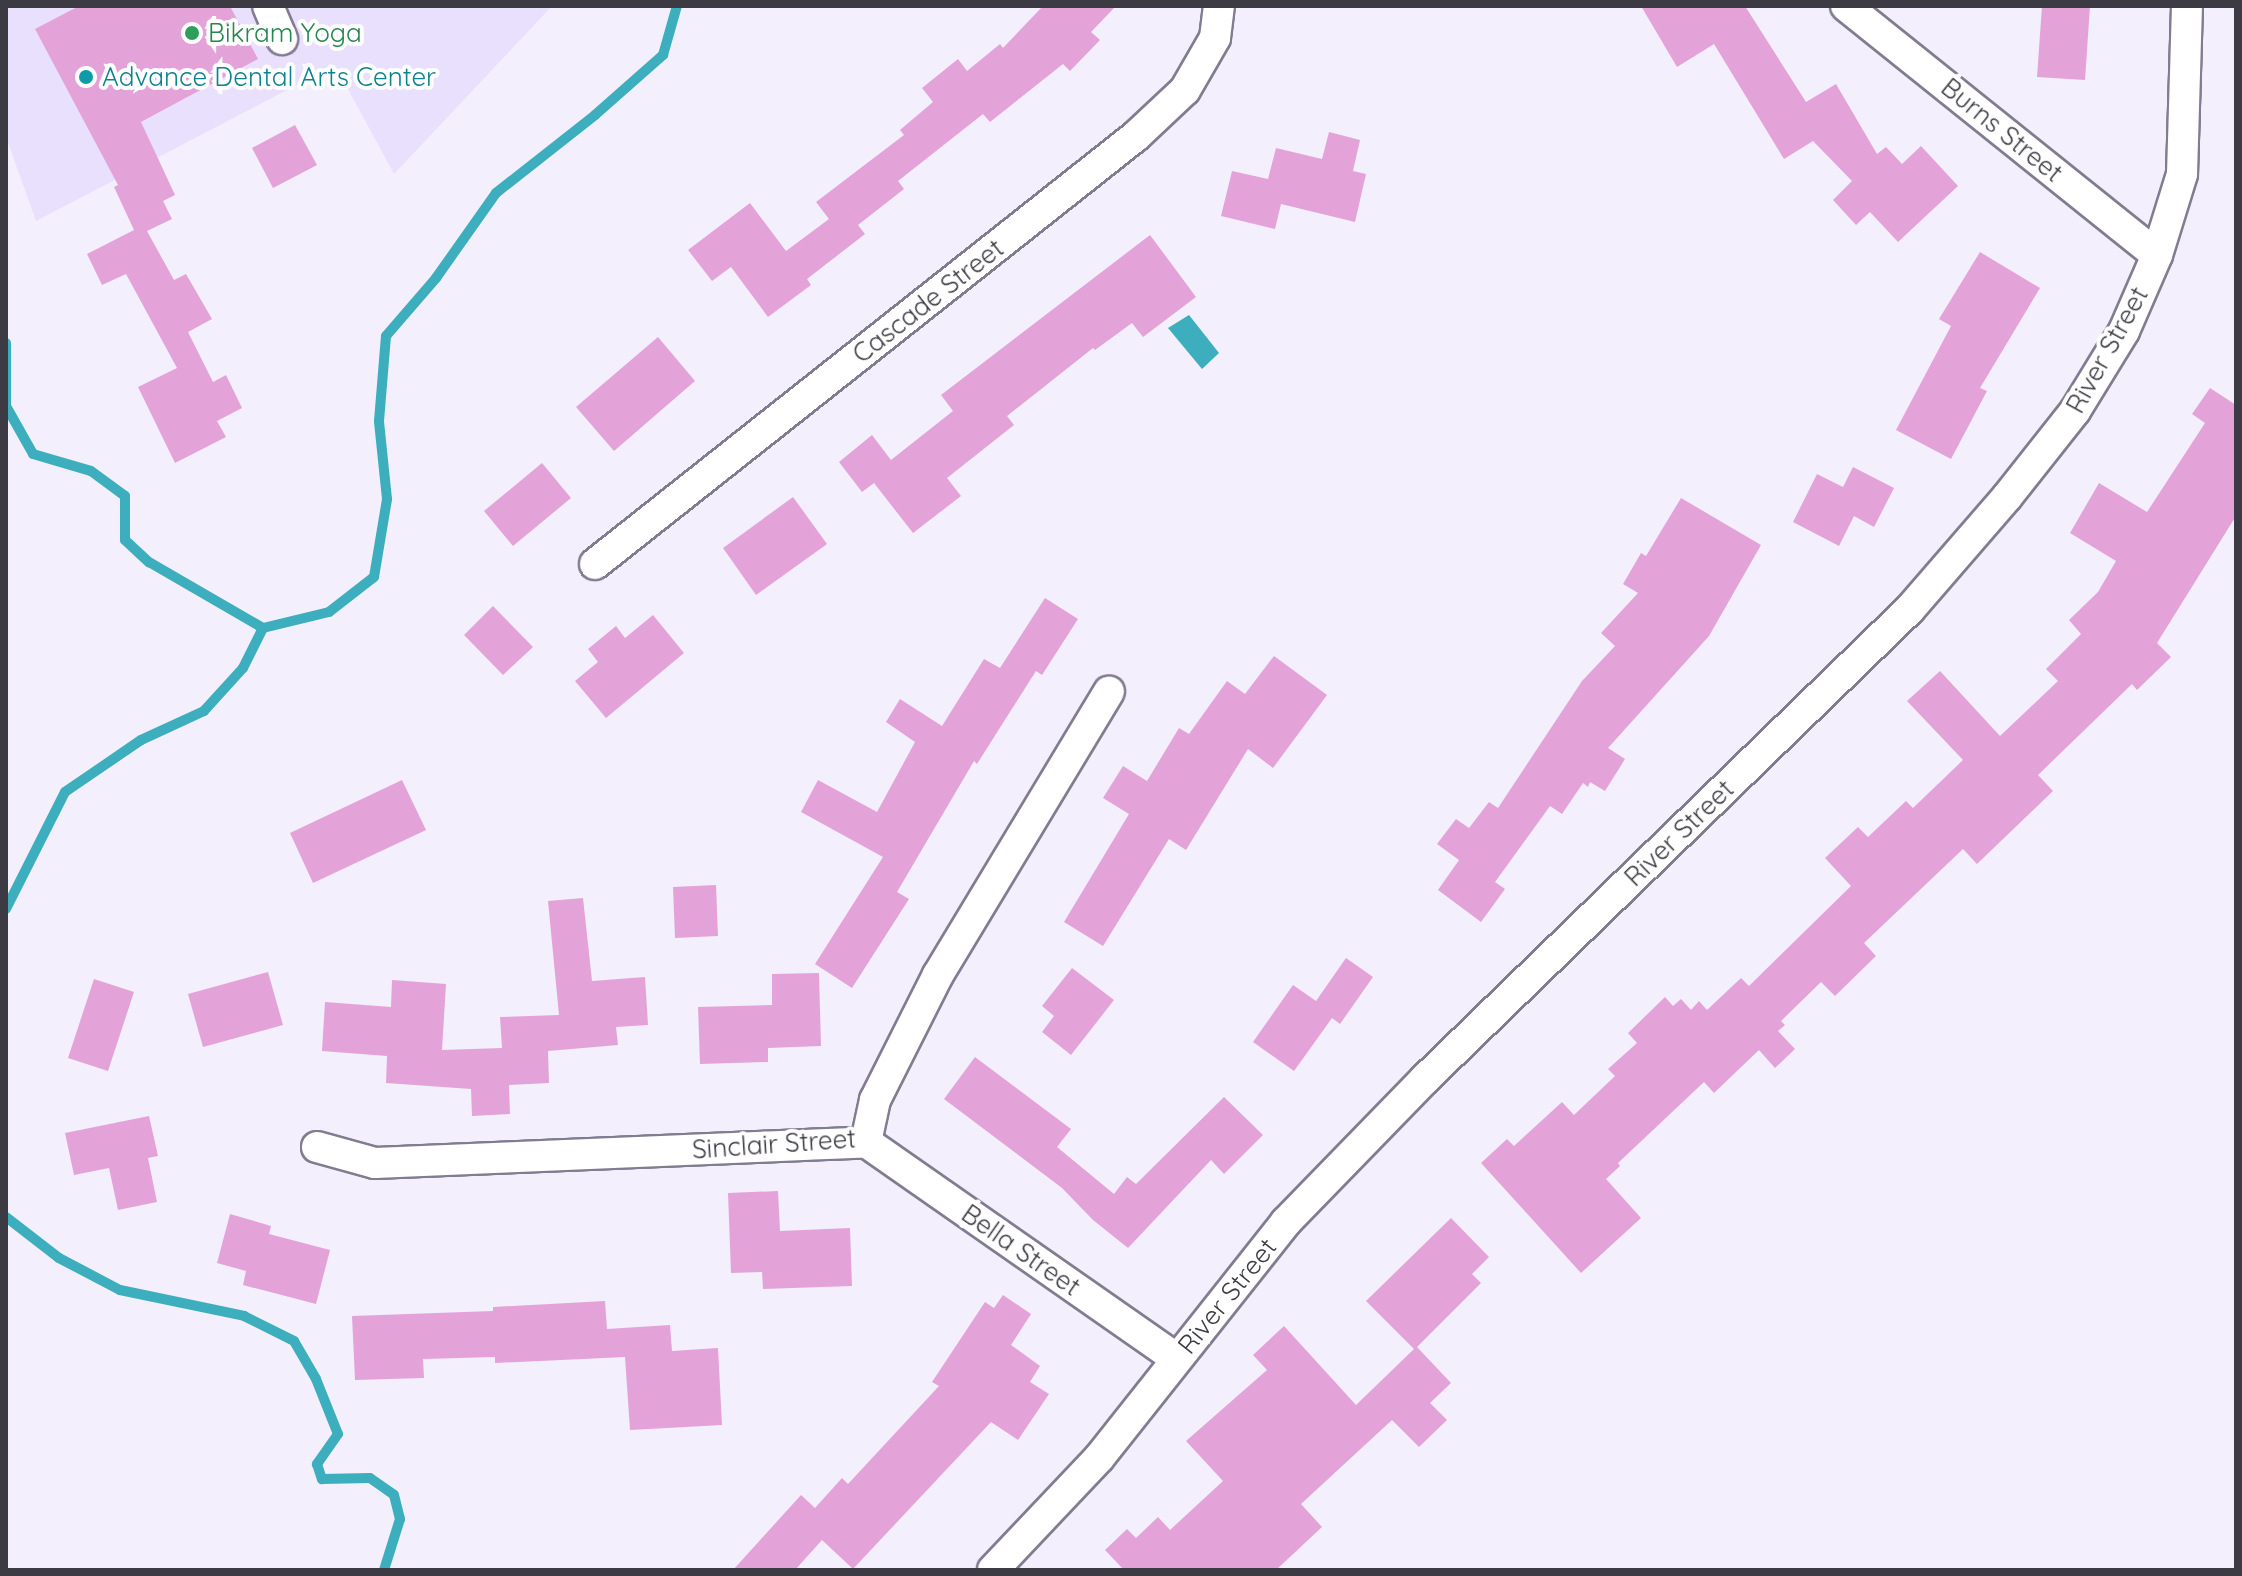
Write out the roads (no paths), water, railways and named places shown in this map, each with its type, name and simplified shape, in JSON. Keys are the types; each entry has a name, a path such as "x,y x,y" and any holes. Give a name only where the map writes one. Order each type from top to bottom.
{"street":[{"path":"268,6 282,39"},
{"name":"Cascade Street","path":"595,564 1136,136 1185,90 1215,38 1219,6"},
{"name":"Burns Street","path":"1846,6 2157,255"},
{"name":"River Street","path":"993,1570 1099,1458 1286,1222 1414,1090 1910,609 2007,497 2075,411 2124,331 2157,255 2182,174 2187,6"},
{"name":"Sinclair Street","path":"317,1147 375,1163 866,1142 875,1100 938,975 1109,692"},
{"name":"Bella Street","path":"866,1142 1176,1358"}],"water":[{"path":"1189,315 1219,353 1202,369 1168,328"}],"waterway":[{"path":"263,628 329,612 374,577 387,499 379,421 386,336 436,278 496,193 595,115 663,55 677,6"},
{"path":"6,343 6,406 33,454 91,471 125,496 125,540 149,562 263,628 243,668 204,711 141,740 65,792 6,909"},
{"path":"6,1217 59,1258 120,1290 244,1316 294,1341 316,1379 338,1434 317,1464 322,1479 370,1478 394,1495 400,1519 384,1570"}],"place":[{"name":"Bikram Yoga","path":"192,33"},
{"name":"Advance Dental Arts Center","path":"86,77"}]}
